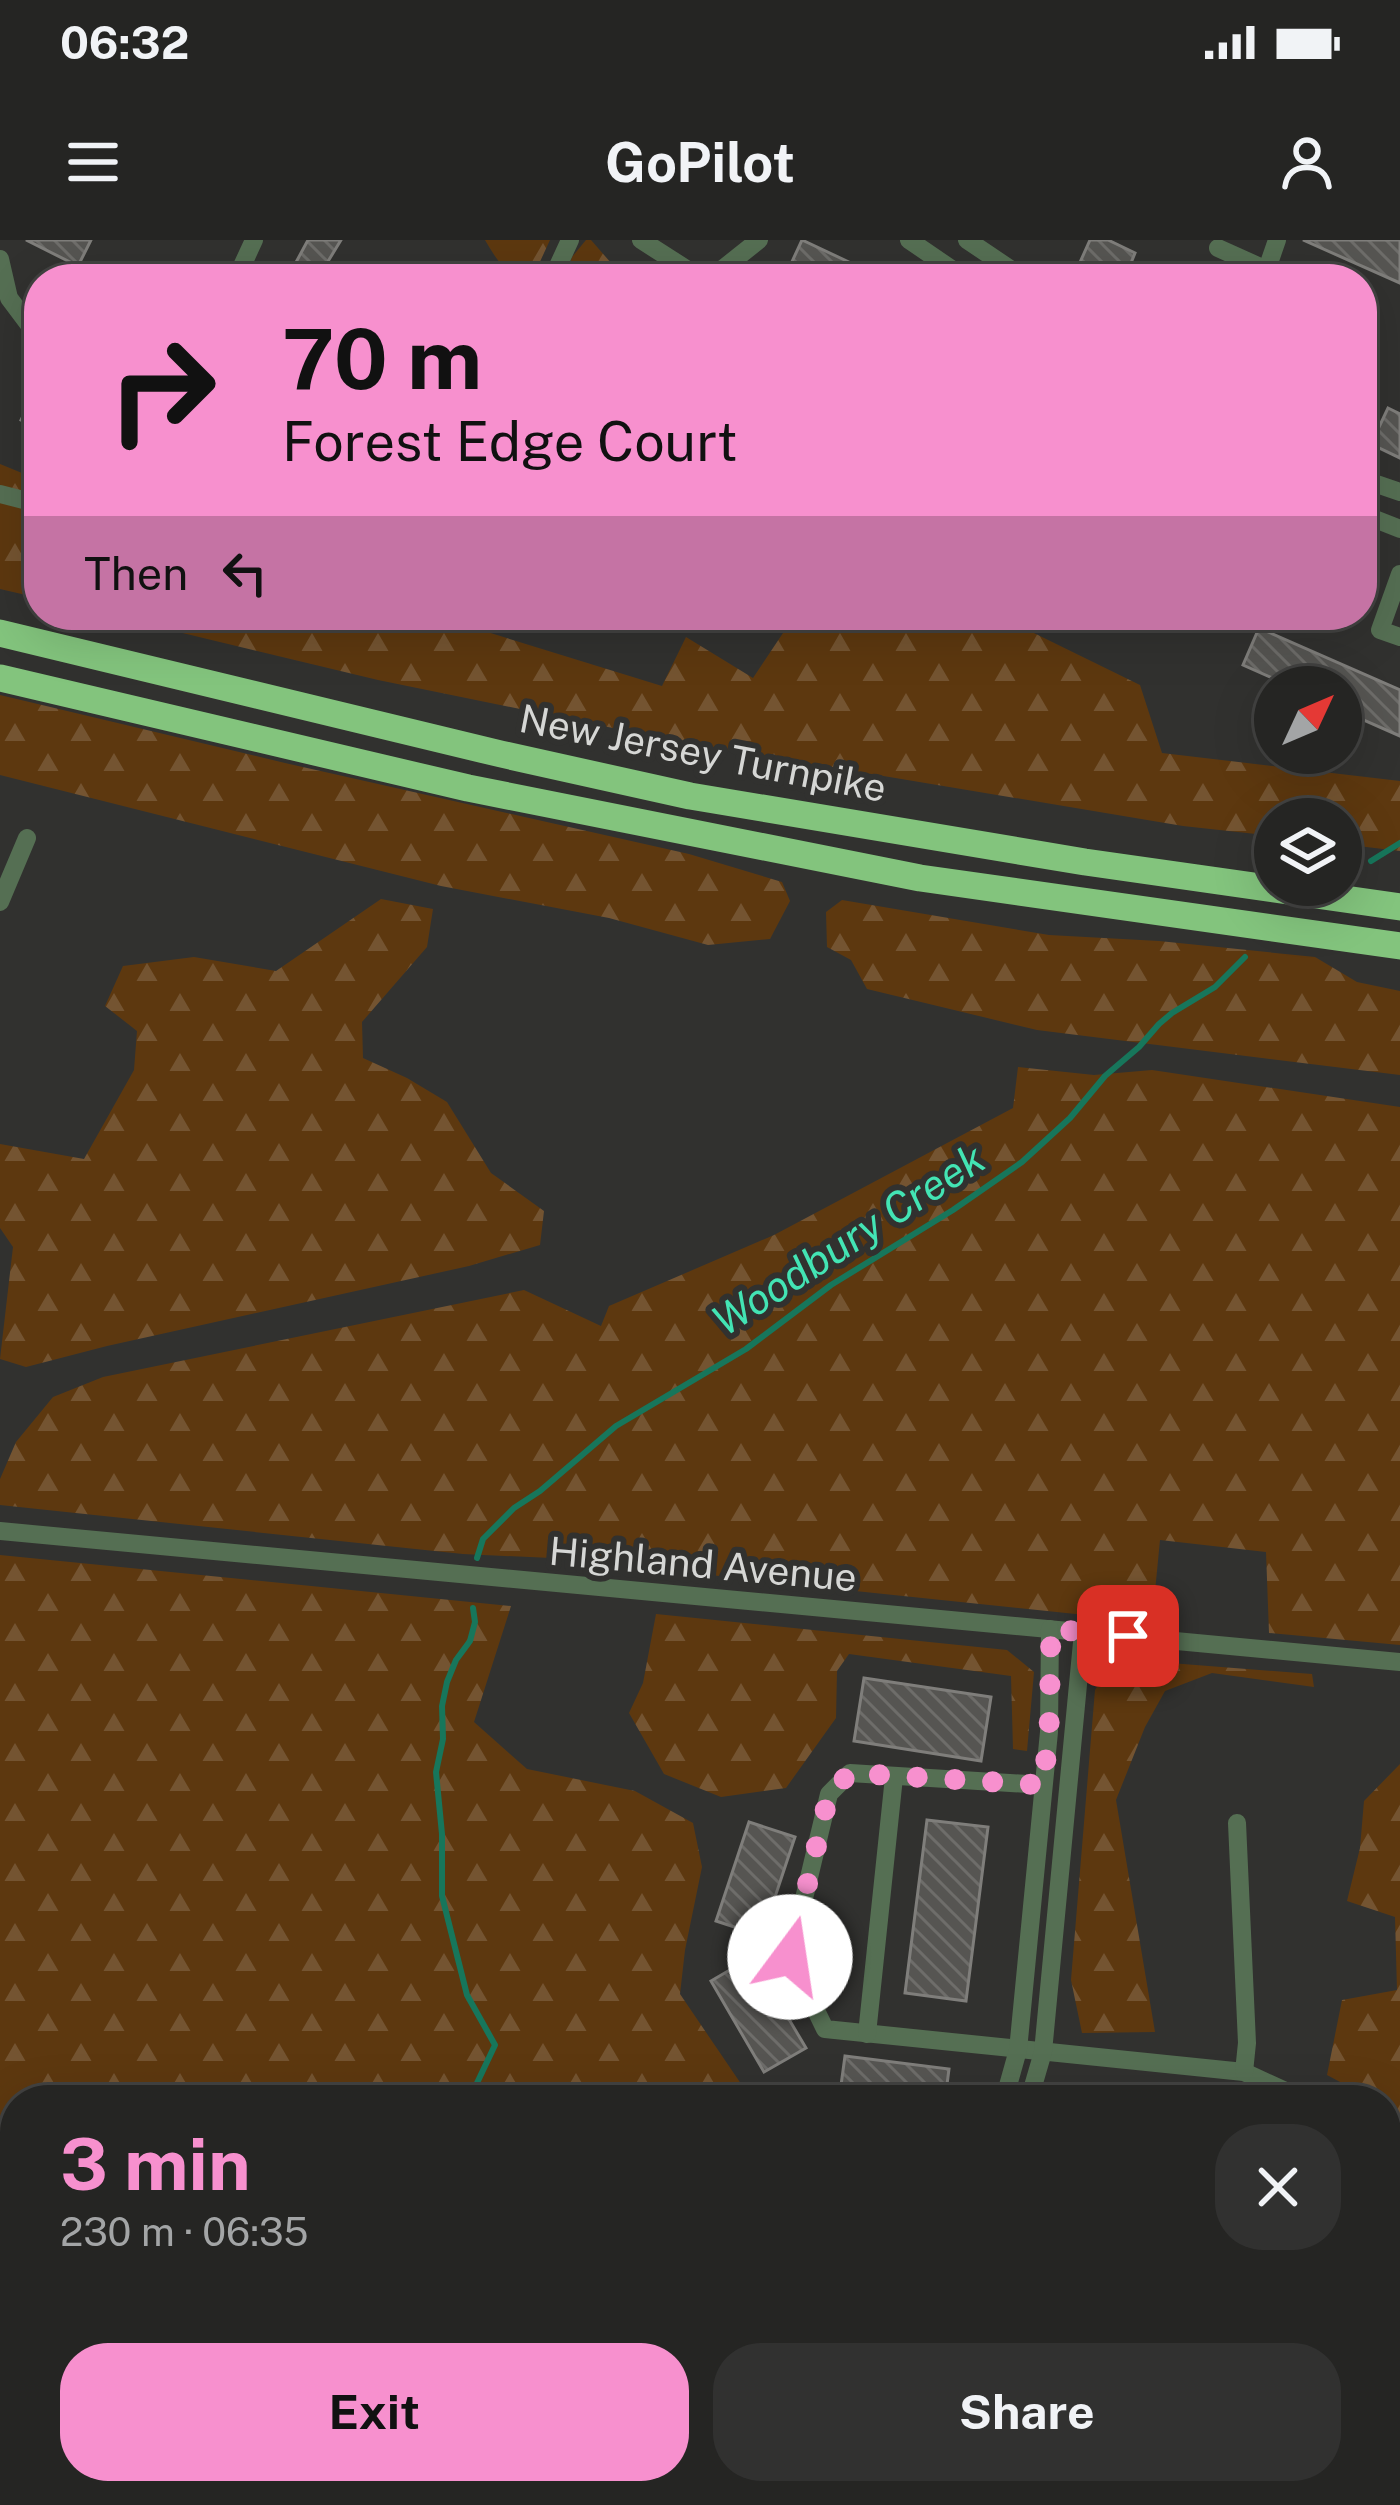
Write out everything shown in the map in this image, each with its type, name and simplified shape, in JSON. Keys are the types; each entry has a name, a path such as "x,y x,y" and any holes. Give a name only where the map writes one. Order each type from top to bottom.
{"highway":[{"name":"New Jersey Turnpike","path":"0,633 690,796 1085,862 1400,907"},
{"name":"New Jersey Turnpike","path":"0,678 468,788 920,878 1400,946"}],"street":[{"path":"641,240 681,264"},
{"path":"726,264 759,240"},
{"path":"909,240 943,264"},
{"path":"967,240 1003,264"},
{"path":"1222,246 1259,264"},
{"path":"0,259 9,298 24,318"},
{"path":"1400,574 1380,630 1400,637"},
{"path":"0,902 26,838"},
{"name":"Highland Avenue","path":"0,1532 1400,1662"},
{"path":"1008,2085 1018,2050 1049,1732 1051,1629"},
{"path":"1033,2085 1043,2052 1083,1632"},
{"path":"1043,1785 850,1773 829,1794 790,1957 825,2029 1244,2072 1272,2085"},
{"path":"867,2034 894,1777"},
{"path":"1237,1823 1247,2044 1244,2072"}],"green space":[{"path":"485,240 550,240 539,264 499,261"},
{"path":"591,240 612,264 569,264"},
{"path":"0,464 24,474 24,595 0,589"},
{"path":"170,630 481,630 662,686 686,637 753,678 785,630 1028,630 1140,685 1162,753 1254,764 1254,774 1340,774 1400,781 1400,851 1362,846 1362,798 1254,798 1254,834 686,743 378,680"},
{"path":"0,695 689,854 782,882 790,901 770,939 708,945 609,918 441,886 0,775"},
{"path":"381,899 433,909 427,947 362,1022 363,1058 447,1102 491,1173 544,1211 540,1245 469,1266 26,1367 0,1359 13,1247 0,1228 0,1144 84,1159 134,1070 137,1031 105,1006 123,966 194,957 276,971"},
{"path":"842,900 1049,935 1315,957 1357,982 1400,991 1400,1075 1037,1030 867,989 851,960 827,947 826,912"},
{"path":"1018,1067 1094,1075 1152,1070 1400,1107 1400,1645 1269,1633 1266,1552 1160,1540 1152,1622 730,1578 639,1562 463,1554 0,1505 0,1479 16,1442 53,1397 103,1377 524,1290 601,1326 609,1306 774,1235 1013,1108"},
{"path":"0,1555 511,1606 474,1722 527,1769 635,1791 693,1823 702,1867 680,1994 742,2085 0,2085"},
{"path":"656,1614 1007,1650 1034,1672 1027,1751 1013,1749 1011,1676 849,1654 837,1671 836,1718 786,1788 721,1797 664,1774 629,1713 643,1683"},
{"path":"1132,1660 1312,1674 1314,1687 1212,1673 1165,1691 1116,1800 1155,2032 1082,2033 1071,1980 1095,1690 1111,1666"},
{"path":"1400,1764 1400,2085 1346,2085 1327,2075 1342,2000 1397,1990 1395,1917 1347,1901 1360,1848 1364,1801"}],"building":[{"path":"26,240 91,240 79,264"},
{"path":"308,240 341,240 330,264 295,264"},
{"path":"802,240 853,264 791,264"},
{"path":"1090,240 1108,240 1135,253 1133,264 1079,264"},
{"path":"1303,240 1400,240 1400,283 1377,273 1377,264 1357,264"},
{"path":"1388,408 1400,414 1400,458 1377,447 1377,431"},
{"path":"1258,630 1345,666 1254,666 1254,670 1243,665"},
{"path":"1362,673 1400,690 1400,736 1362,719"},
{"path":"864,1678 991,1697 981,1761 854,1741"},
{"path":"927,1820 988,1827 966,2001 905,1993"},
{"path":"749,1822 795,1837 762,1936 716,1921"},
{"path":"752,1957 806,2048 764,2072 711,1981"},
{"path":"845,2056 949,2069 947,2085 841,2085"}],"waterway":[{"name":"Woodbury Creek","path":"1371,861 1400,843"},
{"name":"Woodbury Creek","path":"477,1558 483,1539 514,1508 616,1426 746,1349 831,1285 1022,1162 1159,1024 1215,987 1245,957"},
{"name":"Woodbury Creek","path":"473,1608 470,1641 447,1682 436,1772 442,1896 467,1995 495,2045 477,2085"}],"route":[{"path":"790,1957 829,1794 850,1773 1043,1785 1051,1629 1128,1636"}]}
